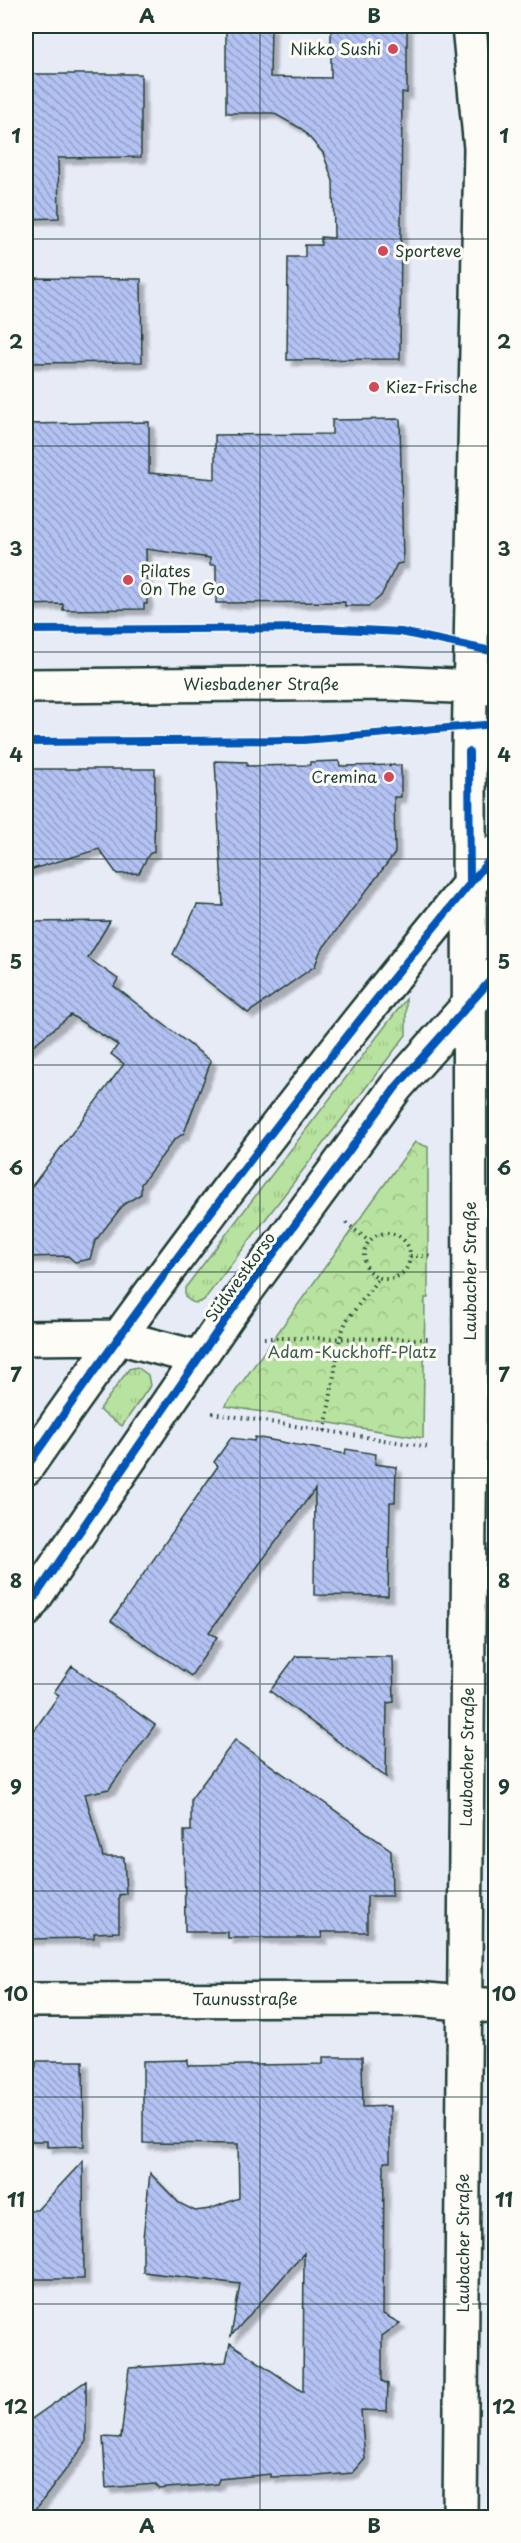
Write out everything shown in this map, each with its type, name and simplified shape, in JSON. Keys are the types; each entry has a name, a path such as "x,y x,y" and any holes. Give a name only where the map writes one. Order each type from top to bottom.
{"street":[{"name":"Laubacher Straße","path":"460,2517 480,2004 483,1354 470,1003 470,883 483,688 481,148 469,26"},
{"name":"Wiesbadener Straße","path":"26,686 389,683 483,688"},
{"path":"26,1468 118,1337 291,1110 495,852"},
{"name":"Südwestkorso","path":"26,1610 199,1358 396,1087 495,974"},
{"path":"26,1338 118,1337 199,1358"},
{"name":"Taunusstraße","path":"26,2000 416,1999 480,2004"}],"path":[{"path":"346,1224 369,1241"},
{"path":"383,1234 398,1237 408,1248 409,1263 400,1274 387,1279 379,1278 369,1271 364,1260 369,1241 383,1234"},
{"path":"410,1256 433,1256"},
{"path":"326,1431 340,1338 346,1321 379,1278"},
{"path":"264,1338 432,1339"},
{"path":"212,1413 429,1447"}],"green space":[{"path":"406,999 406,1035 204,1300 196,1303 187,1299 185,1288"},
{"name":"Adam-Kuckhoff-Platz","path":"415,1142 428,1147 428,1298 425,1298 423,1438 225,1406"},
{"path":"137,1367 148,1375 150,1386 122,1426 99,1410 129,1369"}],"building":[{"path":"226,26 271,26 270,77 331,78 331,26 407,26 407,93 402,92 400,359 287,360 288,257 305,257 305,245 321,245 321,237 334,238 333,181 323,153 302,129 273,113 226,113"},
{"path":"26,74 141,74 141,157 58,158 59,218 26,219"},
{"path":"26,278 141,279 142,362 26,363"},
{"path":"400,419 403,563 397,564 381,596 369,606 345,606 345,602 216,603 216,565 210,565 210,558 146,549 147,604 144,604 144,609 63,610 63,604 26,605 26,424 149,422 149,473 215,479 215,435 332,434 332,420"},
{"path":"215,761 247,762 247,766 310,765 310,762 339,761 340,766 401,765 401,797 394,797 395,853 320,952 315,966 248,1013 173,954 197,905 223,906"},
{"path":"26,769 155,769 154,852 149,854 139,873 117,874 99,849 26,871"},
{"path":"110,921 88,958 118,979 114,986 211,1061 184,1133 174,1140 141,1184 141,1194 124,1204 95,1241 90,1259 75,1262 68,1256 26,1257 26,1194 124,1064 111,1054 118,1045 71,1015 26,1051 26,922"},
{"path":"255,1437 345,1454 346,1449 376,1454 375,1464 396,1467 395,1502 390,1502 388,1596 314,1595 315,1489 209,1632 217,1637 191,1676 111,1621 218,1466 214,1462 231,1438 254,1441"},
{"path":"296,1656 393,1657 394,1702 387,1703 386,1777 270,1691"},
{"path":"72,1666 155,1725 109,1789 85,1794 103,1857 124,1857 126,1894 119,1895 119,1932 94,1933 94,1938 26,1939 26,1742 59,1695 54,1692"},
{"path":"235,1740 391,1850 392,1896 367,1896 367,1932 321,1932 322,1938 228,1938 228,1932 185,1932 184,1831 191,1831 191,1799"},
{"path":"323,2057 362,2057 363,2107 390,2106 390,2162 384,2162 383,2314 400,2323 382,2336 382,2381 388,2384 387,2411 361,2410 365,2459 353,2473 271,2477 271,2474 219,2479 217,2484 160,2489 155,2484 106,2488 103,2437 121,2438 129,2368 226,2362 230,2343 303,2392 304,2253 231,2336 240,2284 143,2272 143,2238 150,2173 179,2203 195,2211 210,2209 239,2198 238,2144 143,2143 143,2061 188,2060 188,2066 323,2064"},
{"path":"36,2061 83,2061 84,2146 47,2147 47,2141 30,2141 30,2138 26,2138 26,2067 36,2067"},
{"path":"83,2161 84,2279 26,2279 26,2210 37,2210"},
{"path":"86,2381 86,2443 30,2517 26,2517 26,2423"}],"cycle path":[{"path":"26,630 321,628 401,632 496,652"},
{"path":"26,742 304,740 496,724"},
{"path":"469,752 470,883"},
{"path":"26,1468 138,1310 254,1155 496,852"},
{"path":"26,1610 227,1317 396,1087 496,974"}],"place":[{"name":"Nikko Sushi","path":"393,49"},
{"name":"Sporteve","path":"383,251"},
{"name":"Kiez-Frische","path":"374,387"},
{"name":"Pilates On The Go","path":"128,580"},
{"name":"Cremina","path":"389,777"}]}
